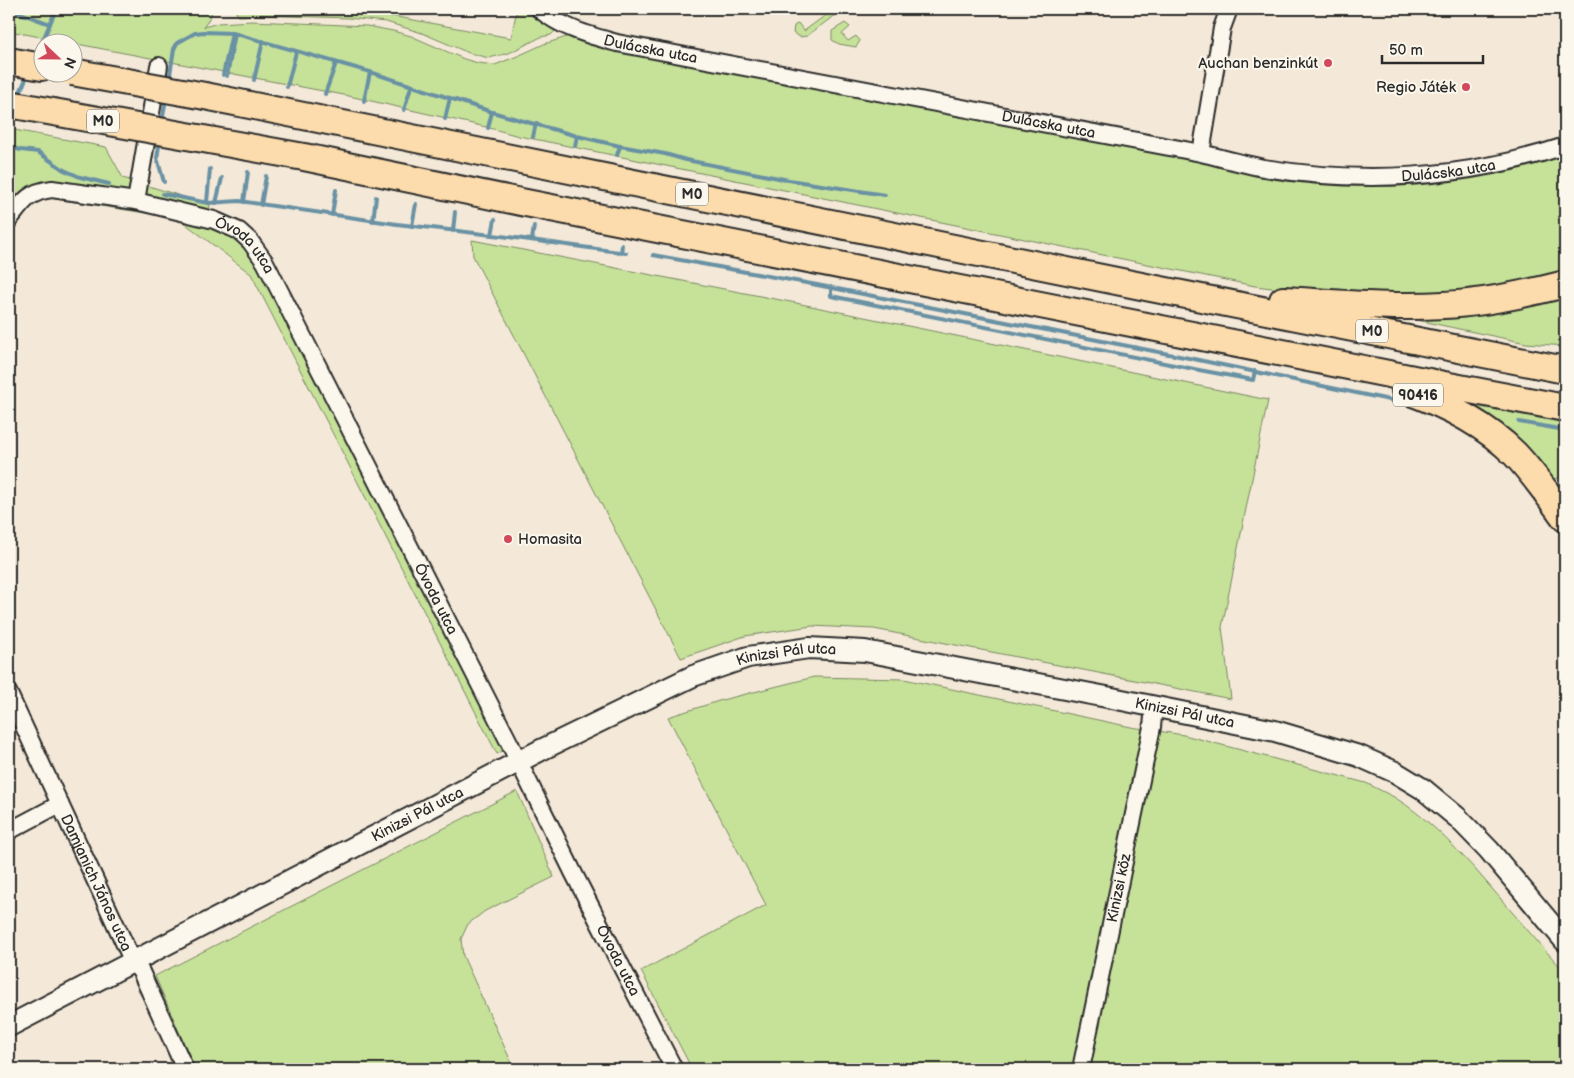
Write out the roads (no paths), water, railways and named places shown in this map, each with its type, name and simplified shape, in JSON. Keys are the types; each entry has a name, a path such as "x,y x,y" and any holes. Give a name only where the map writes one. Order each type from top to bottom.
{"highway":[{"path":"9,61 32,65"},
{"name":"M0","path":"82,74 205,96 1565,370"},
{"name":"M0","path":"9,104 304,157 554,209 1565,408"},
{"path":"1180,293 1382,306 1444,305 1500,299 1565,284"},
{"name":"90416","path":"1257,348 1397,387 1426,398 1468,418 1514,454 1565,518"}],"street":[{"name":"Dulácska utca","path":"539,9 550,18 575,31 624,45 1201,153 1263,168 1377,178 1438,174 1477,169 1536,156 1565,146"},
{"path":"1201,153 1222,28 1229,9"},
{"path":"136,201 158,66"},
{"name":"Óvoda utca","path":"9,220 29,196 40,191 52,189 136,201 214,220 239,231 250,241 265,262 674,1069"},
{"name":"Kinizsi Pál utca","path":"9,1026 519,762 693,676 748,657 810,648 865,650 1154,706 1275,731 1359,756 1395,772 1423,789 1458,818 1489,850 1565,941"},
{"name":"Damjanich János utca","path":"9,694 133,962 141,972 185,1069"},
{"name":"Kinizsi köz","path":"1081,1069 1152,727 1154,706"},
{"path":"9,831 60,804"}],"waterway":[{"path":"9,9 50,24"},
{"path":"46,32 58,9"},
{"path":"169,81 174,49 177,43 195,33 233,33 370,72 492,112 577,136 575,146"},
{"path":"223,75 232,33"},
{"path":"227,76 235,34"},
{"path":"254,80 263,41"},
{"path":"287,87 296,52"},
{"path":"325,94 336,63"},
{"path":"364,101 370,72"},
{"path":"18,97 28,74"},
{"path":"404,110 411,87"},
{"path":"162,123 166,98"},
{"path":"445,119 450,98"},
{"path":"488,128 492,112"},
{"path":"533,137 536,123"},
{"path":"577,136 789,180 885,195"},
{"path":"160,140 157,158 164,182"},
{"path":"617,155 620,146"},
{"path":"12,148 38,152 64,170 80,177 109,184"},
{"path":"207,202 210,169"},
{"path":"244,202 248,172"},
{"path":"261,205 266,176"},
{"path":"216,203 222,178"},
{"path":"332,215 336,190"},
{"path":"163,194 208,203 239,201 397,224 626,253"},
{"path":"373,221 376,197"},
{"path":"412,226 416,204"},
{"path":"453,231 455,212"},
{"path":"492,235 495,219"},
{"path":"532,240 534,226"},
{"path":"621,253 622,245"},
{"path":"653,255 1184,357 1404,403"},
{"path":"831,287 831,296 1199,370 1253,380 1255,371"},
{"path":"1519,422 1565,430"},
{"path":"1559,527 1565,535"}],"place":[{"name":"Auchan benzinkút","path":"1328,63"},
{"name":"Regio Játék","path":"1466,87"},
{"name":"Homasita","path":"508,539"}]}
